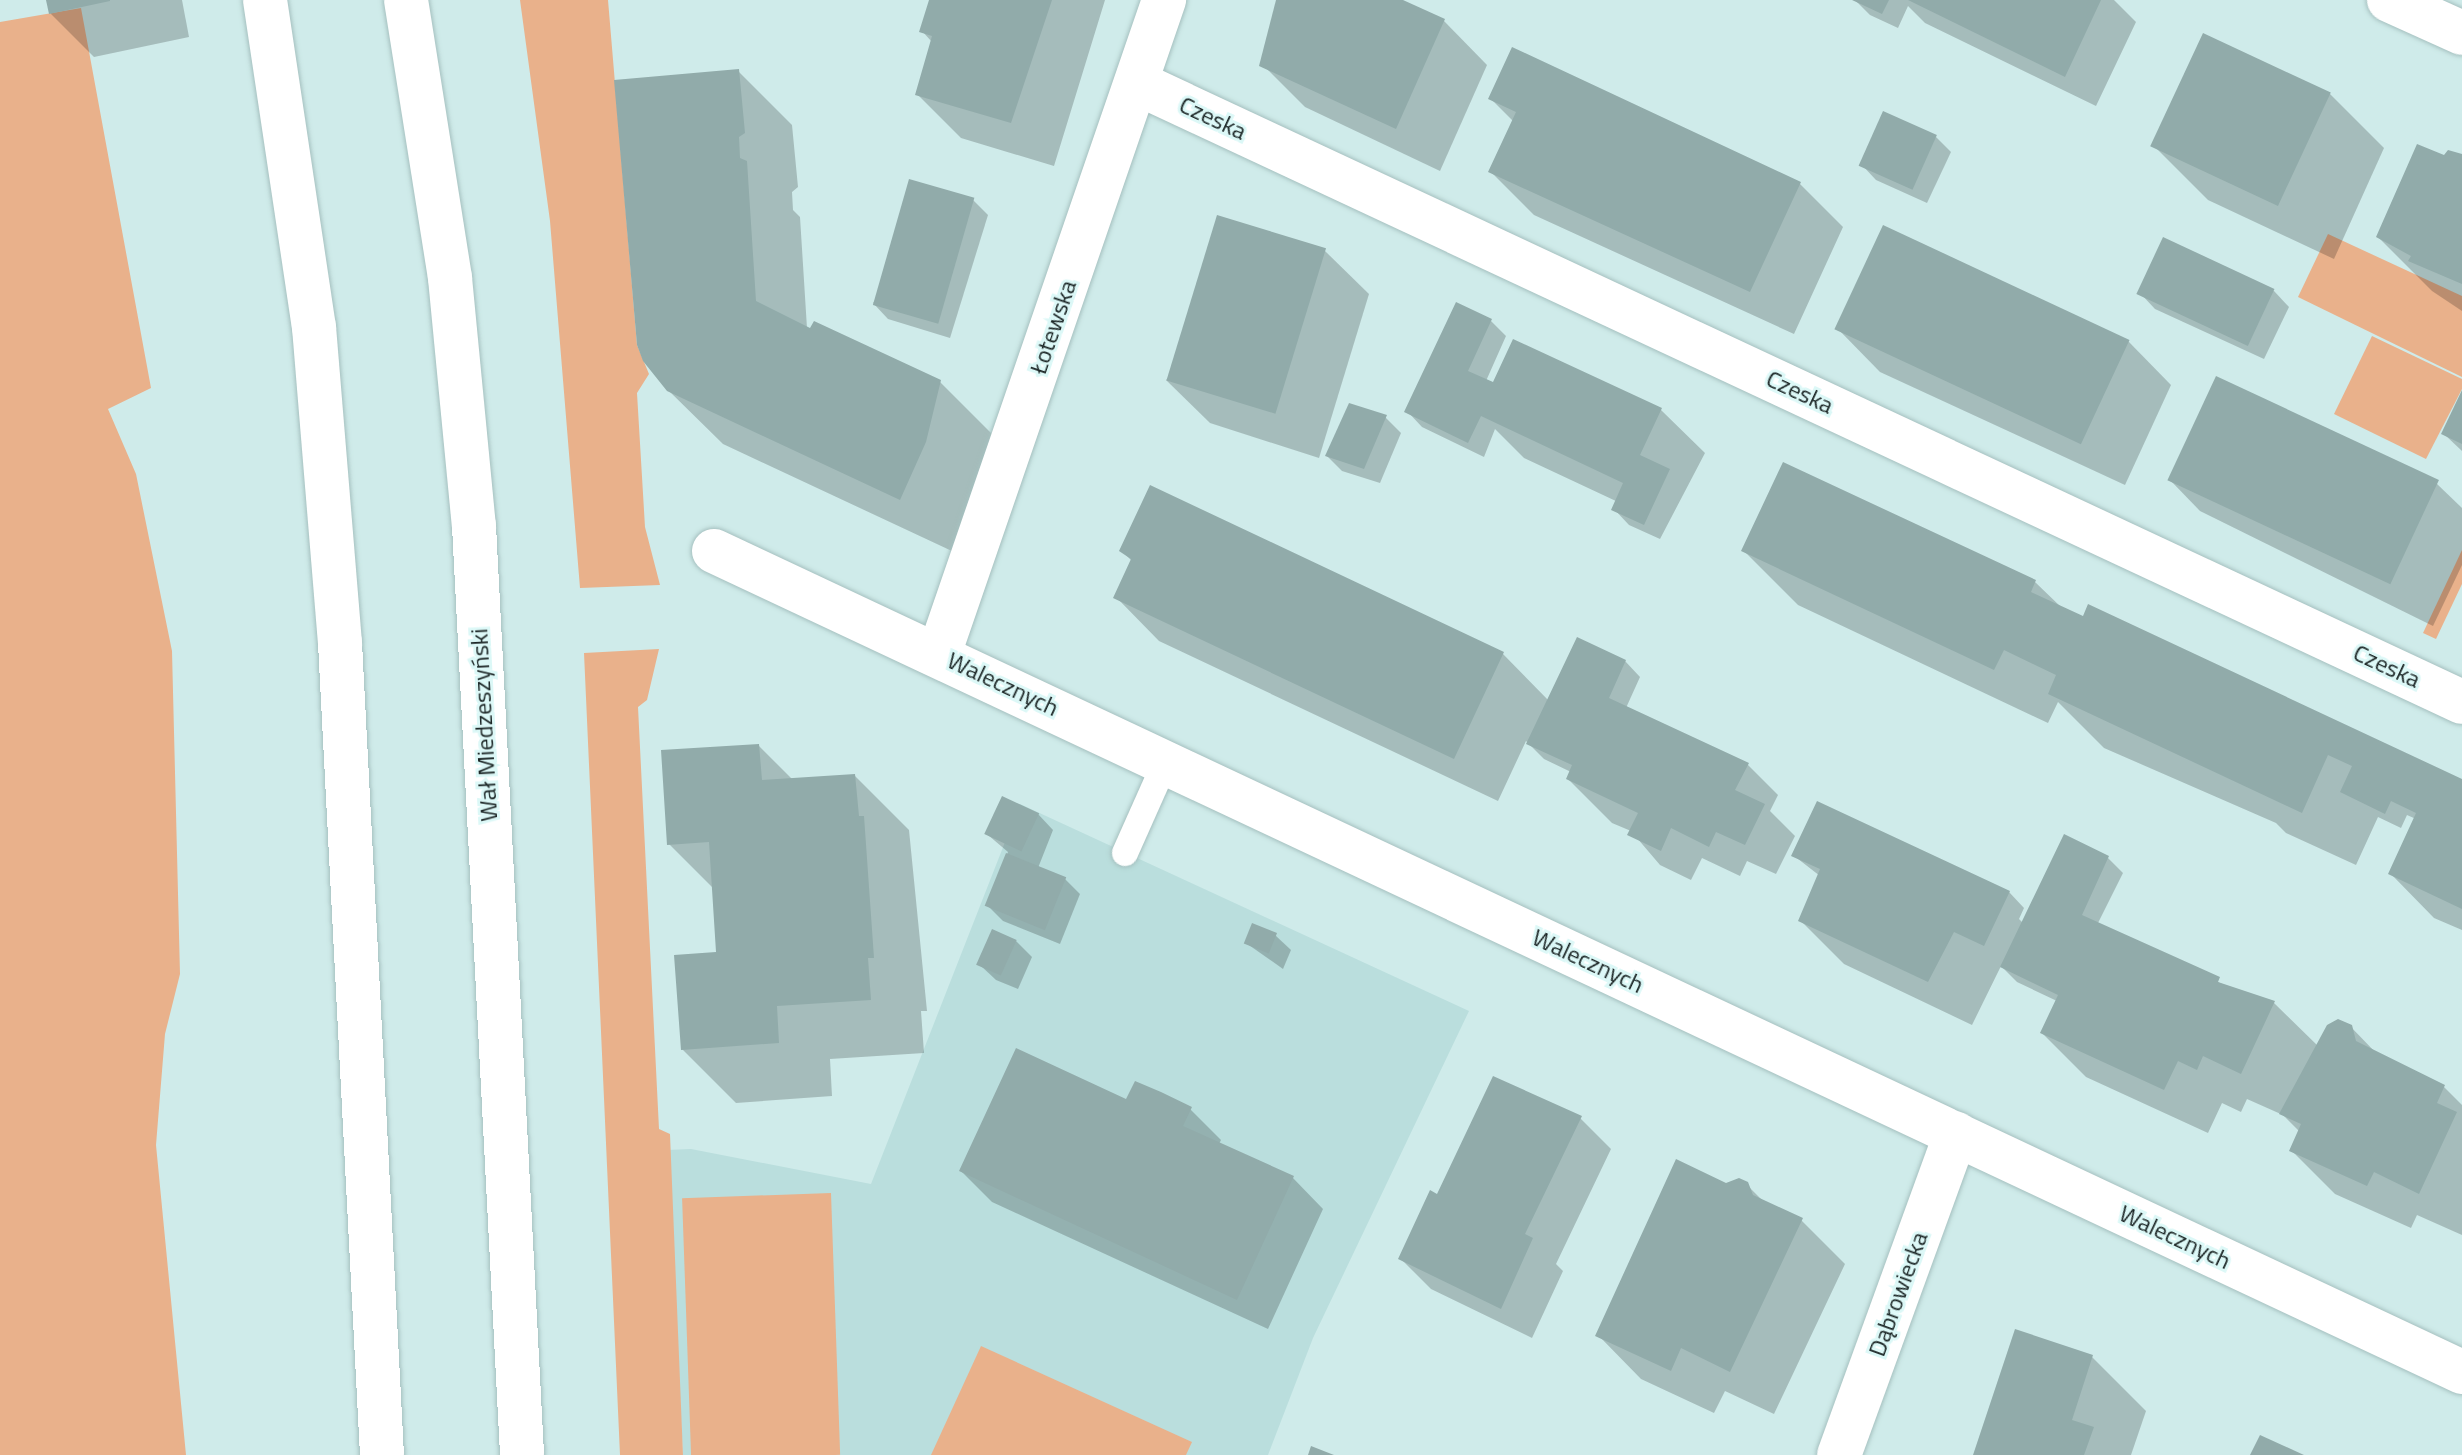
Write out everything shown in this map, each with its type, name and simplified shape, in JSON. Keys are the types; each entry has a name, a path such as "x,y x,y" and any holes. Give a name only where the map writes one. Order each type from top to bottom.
{"street":[{"path":"265,0 314,327 340,643 382,1455"},
{"name":"Wał Miedzeszyński","path":"406,0 450,278 474,526 522,1455"},
{"name":"Łotewska","path":"939,654 1164,0"},
{"path":"2389,0 2462,33"},
{"name":"Czeska","path":"1137,83 2462,702"},
{"name":"Walecznych","path":"714,551 939,654 2462,1372"},
{"name":"Dąbrowiecka","path":"1839,1455 1956,1134"}],"lane":[{"path":"1125,853 1166,761"}],"shaded area":[{"path":"520,0 608,0 637,345 649,374 637,393 645,527 660,585 580,588 550,221"},
{"path":"81,8 151,388 108,409 136,474 172,651 180,974 165,1034 156,1145 186,1455 0,1455 0,22"},
{"path":"2328,234 2462,296 2462,377 2298,297"},
{"path":"2372,336 2462,379 2462,389 2426,459 2334,414"},
{"path":"2462,550 2462,584 2436,639 2423,633"},
{"path":"659,649 647,700 638,707 659,1129 670,1134 683,1455 620,1455 584,653"},
{"path":"1020,804 1469,1011 1313,1338 1268,1455 683,1455 667,1150 691,1149 871,1184"},
{"path":"831,1193 840,1455 691,1455 682,1198"},
{"path":"981,1346 1192,1442 1186,1455 931,1455"}],"building":[{"path":"46,0 110,0 110,1 49,14"},
{"path":"929,0 1052,0 1011,123 915,95 932,36 919,32"},
{"path":"1276,0 1403,0 1445,19 1396,129 1259,66"},
{"path":"1852,0 1889,0 1882,14"},
{"path":"1908,0 2101,0 2065,77"},
{"path":"2203,33 2331,93 2278,206 2150,146"},
{"path":"1512,47 1801,182 1750,292 1488,172 1516,112 1488,99"},
{"path":"739,69 745,133 739,137 740,158 747,161 756,301 810,328 814,321 941,380 926,442 900,500 667,391 643,361 637,345 614,80"},
{"path":"1883,111 1937,135 1912,190 1859,166"},
{"path":"2417,144 2444,155 2448,150 2462,154 2462,284 2408,261 2411,256 2376,237"},
{"path":"909,179 974,198 938,324 873,305"},
{"path":"1217,215 1326,248 1275,414 1166,380"},
{"path":"1883,225 2130,340 2081,444 1834,329"},
{"path":"2163,237 2274,289 2248,346 2136,294"},
{"path":"1456,302 1492,319 1468,371 1493,382 1513,339 1662,408 1640,455 1670,469 1644,525 1611,510 1623,483 1481,416 1468,443 1404,412"},
{"path":"2216,376 2439,480 2390,584 2167,480"},
{"path":"2462,390 2462,444 2441,434"},
{"path":"1349,403 1387,415 1364,469 1325,456"},
{"path":"1783,462 2036,580 2031,592 2083,616 2088,604 2462,779 2462,909 2388,874 2416,813 2391,801 2385,814 2340,792 2352,766 2328,755 2302,813 2048,694 2056,675 2004,650 1994,670 1741,551"},
{"path":"1150,485 1504,652 1454,759 1113,598 1131,559 1119,551"},
{"path":"1577,637 1626,660 1609,698 1749,763 1735,790 1765,804 1745,845 1716,832 1709,847 1671,828 1661,851 1627,835 1638,813 1566,779 1572,765 1526,744"},
{"path":"759,744 762,780 855,774 859,816 864,816 874,958 868,958 871,1000 777,1006 779,1043 681,1050 674,955 716,952 709,842 667,845 661,750"},
{"path":"1002,796 1039,813 1021,851 984,834"},
{"path":"1817,801 2010,891 1984,946 1954,932 1928,982 1798,921 1820,869 1791,856"},
{"path":"2064,834 2109,856 2082,915 2220,977 2218,982 2275,1001 2241,1074 2203,1056 2197,1070 2178,1061 2164,1090 2040,1033 2058,995 2000,967"},
{"path":"1006,853 1066,877 1045,930 985,906"},
{"path":"1252,923 1277,933 1269,954 1244,943"},
{"path":"992,929 1017,940 1001,976 976,965"},
{"path":"2338,1019 2352,1025 2356,1041 2445,1085 2437,1103 2457,1112 2419,1194 2374,1172 2367,1186 2289,1151 2301,1124 2279,1114 2327,1025"},
{"path":"1016,1048 1126,1099 1135,1081 1161,1092 1192,1107 1183,1126 1294,1176 1237,1300 959,1171"},
{"path":"1493,1076 1582,1116 1525,1234 1533,1238 1501,1309 1398,1259 1430,1190 1437,1194"},
{"path":"1676,1159 1726,1183 1739,1178 1748,1182 1753,1195 1803,1218 1730,1372 1681,1348 1671,1371 1595,1336"},
{"path":"2015,1329 2093,1355 2072,1420 2094,1427 2084,1455 1973,1455"},
{"path":"2260,1435 2304,1455 2250,1455"},
{"path":"1311,1446 1334,1455 1308,1455"}]}
